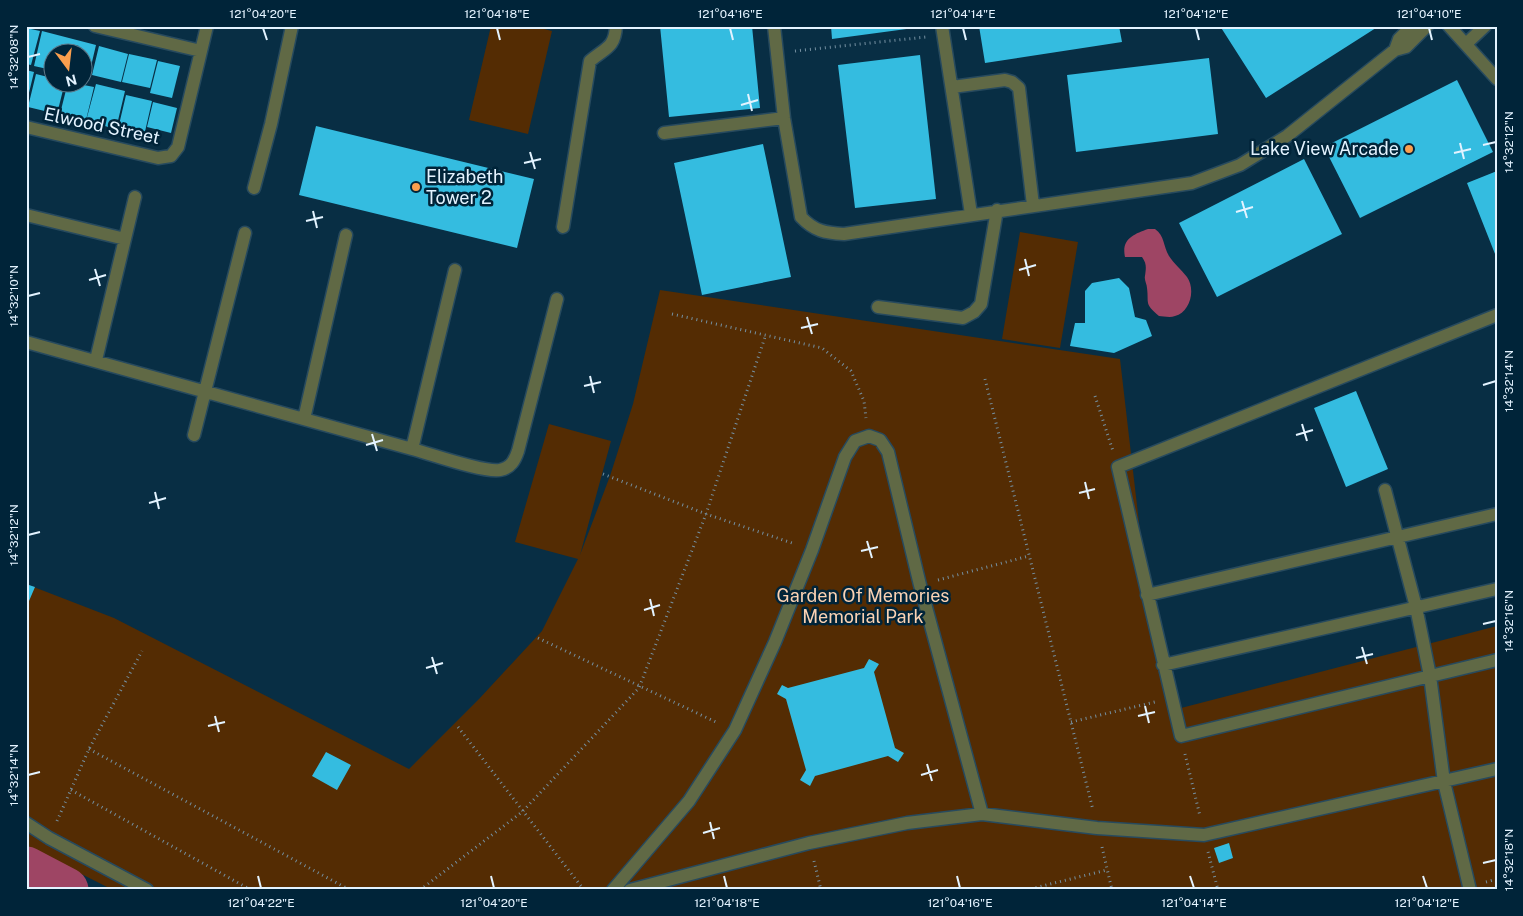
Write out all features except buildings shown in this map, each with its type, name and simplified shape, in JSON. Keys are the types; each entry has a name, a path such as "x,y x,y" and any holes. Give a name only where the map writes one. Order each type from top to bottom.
{"street":[{"path":"95,26 201,51 207,26"},
{"path":"254,188 271,124 292,26"},
{"path":"563,228 590,60 610,47 615,38 616,26"},
{"path":"774,26 784,118 801,217 812,228 825,234 844,234 997,210 1192,183 1240,165 1287,136 1395,50 1406,47 1427,26"},
{"path":"1395,50 1399,39 1412,26"},
{"path":"1449,26 1497,79"},
{"path":"1466,44 1485,26"},
{"path":"943,30 971,214"},
{"name":"Elwood Street","path":"26,127 158,158 171,156 178,147 201,51"},
{"path":"952,87 1005,80 1012,82 1019,88 1033,205"},
{"path":"664,133 784,118"},
{"path":"96,360 135,197"},
{"path":"878,307 963,318 974,312 981,304 997,210"},
{"path":"26,215 125,239"},
{"path":"194,435 245,233"},
{"path":"304,419 346,235"},
{"path":"412,449 454,270"},
{"path":"26,342 412,449 500,470 514,463 557,299"},
{"path":"1497,315 1118,467 1181,736 1497,660"},
{"path":"614,890 689,801 735,730 775,642 812,550 845,457 854,442 869,436 880,440 888,452 920,585 982,814"},
{"path":"1385,490 1416,607 1430,676 1444,782 1470,890"},
{"path":"1147,595 1497,514"},
{"path":"1163,665 1497,589"},
{"path":"630,890 809,843 907,823 982,814 1097,828 1204,835 1497,769"},
{"path":"26,822 49,838 147,890"}],"path":[{"path":"777,53 943,30"},
{"path":"672,314 822,348 851,371 864,402 869,436"},
{"path":"420,890 522,812 639,688 706,514 766,334"},
{"path":"985,378 1112,890"},
{"path":"1096,396 1118,467"},
{"path":"603,474 706,514 812,550"},
{"path":"920,585 1029,556"},
{"path":"538,638 639,688 735,730"},
{"path":"49,838 89,749 142,652"},
{"path":"1071,722 1171,699"},
{"path":"458,727 584,890"},
{"path":"1181,736 1218,890"},
{"path":"89,749 350,890"},
{"path":"70,790 251,890"},
{"path":"809,843 822,890"},
{"path":"1026,890 1107,870"}],"green space":[{"path":"491,26 532,26 552,31 528,134 469,120"},
{"path":"1020,232 1078,242 1060,348 1002,339"},
{"name":"Garden Of Memories Memorial Park","path":"660,290 1120,359 1140,531 1181,708 1497,626 1497,890 113,890 26,846 26,584 114,618 409,769 479,699 542,631 578,559 515,542 549,424 611,441 580,555 610,476 633,404"}],"shaded area":[{"path":"1148,229 1155,229 1158,232 1169,256 1190,282 1191,294 1188,305 1180,314 1175,316 1159,316 1148,303 1144,259 1142,257 1125,257 1125,246 1130,238"}],"waterway":[{"path":"26,869 66,890"}],"place":[{"name":"Lake View Arcade","path":"1409,149"},
{"name":"Elizabeth Tower 2","path":"416,187"}]}
